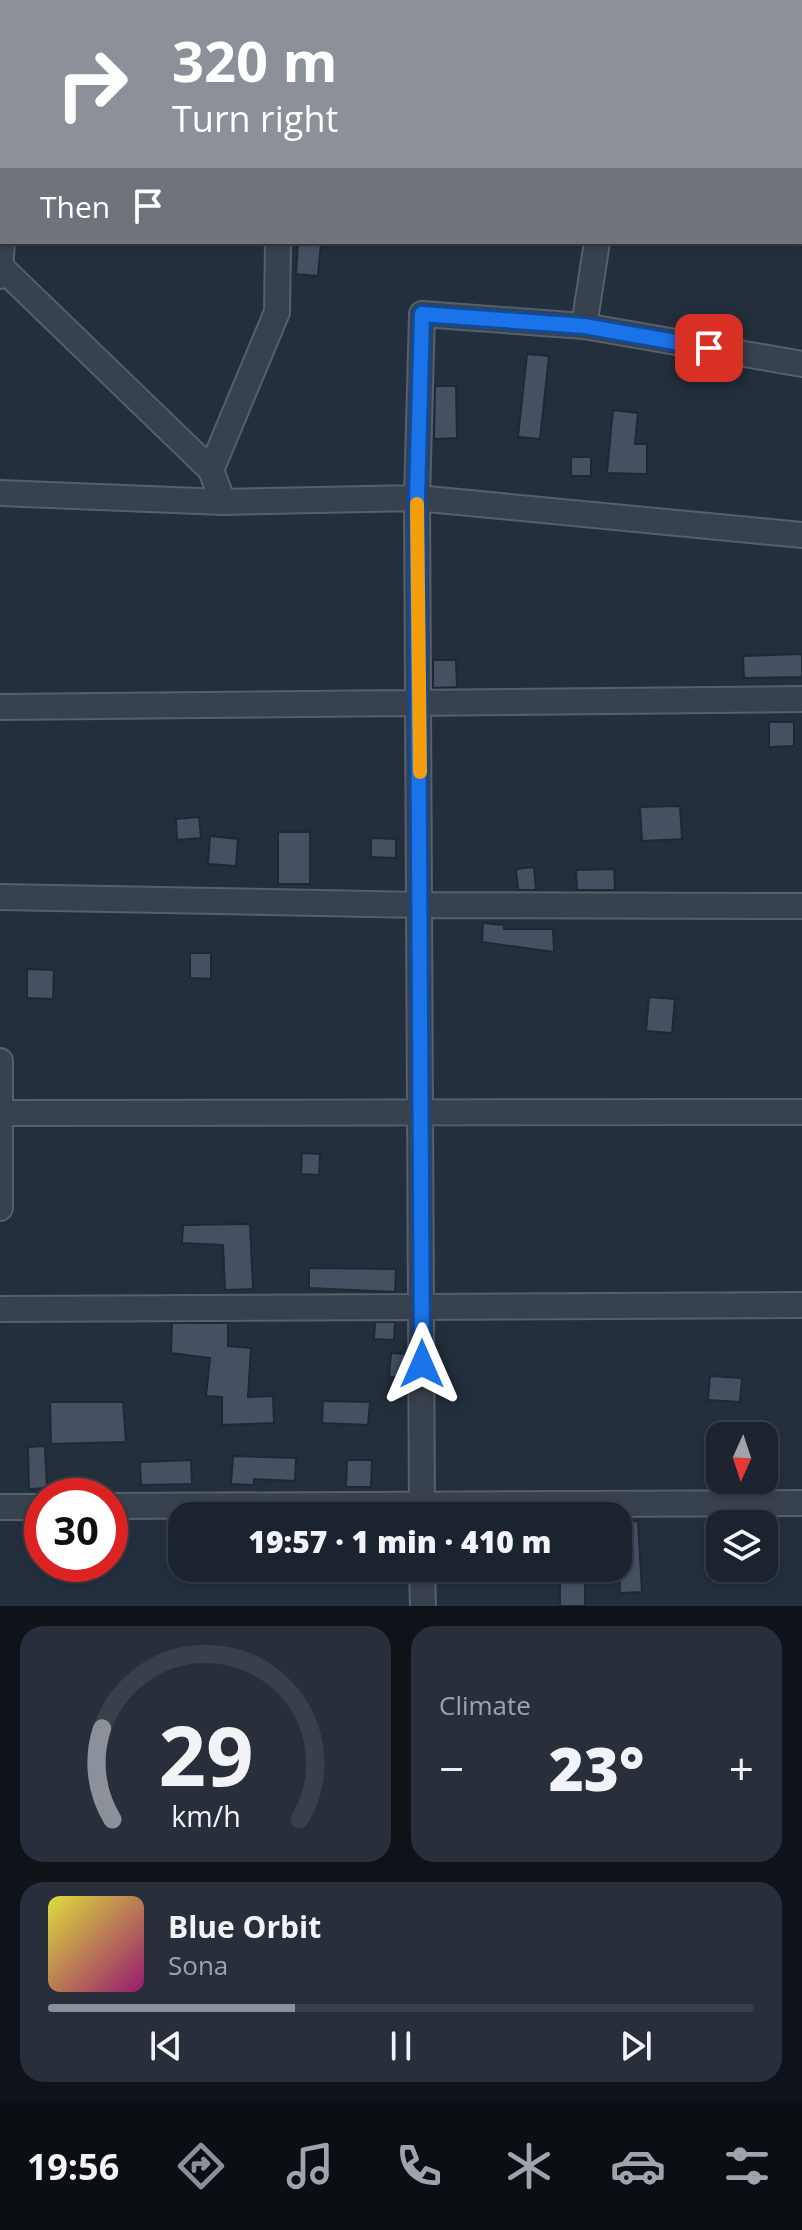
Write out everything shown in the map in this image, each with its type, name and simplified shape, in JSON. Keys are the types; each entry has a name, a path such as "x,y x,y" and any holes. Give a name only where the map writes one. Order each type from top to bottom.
{"street":[{"path":"0,276 2,244"},
{"path":"211,470 277,312 278,244"},
{"path":"584,326 597,244"},
{"path":"1,267 211,470 223,502"},
{"path":"422,1502 417,498 422,314 584,326 802,364"},
{"path":"0,493 223,502 417,498 802,535"},
{"path":"0,707 802,699"},
{"path":"0,897 421,905 802,906"},
{"path":"0,1061 0,1208"},
{"path":"1,1113 421,1115 802,1112"},
{"path":"0,1309 802,1305"},
{"path":"632,1507 802,1503"},
{"path":"128,1506 168,1507"},
{"path":"0,1507 24,1507"},
{"path":"422,1582 423,1606"}],"building":[{"path":"298,244 321,244 318,276 296,274"},
{"path":"527,354 549,356 540,439 518,437"},
{"path":"435,386 456,386 457,438 434,439"},
{"path":"613,410 638,413 635,444 647,444 647,474 607,473"},
{"path":"571,457 591,457 591,476 571,476"},
{"path":"802,654 802,677 744,678 743,656"},
{"path":"433,660 456,660 457,687 433,688"},
{"path":"769,722 794,722 794,746 769,747"},
{"path":"680,806 682,839 642,841 640,807"},
{"path":"199,817 201,838 177,840 176,819"},
{"path":"278,832 310,832 310,884 278,884"},
{"path":"210,836 238,839 236,866 208,864"},
{"path":"371,838 396,839 396,858 371,857"},
{"path":"534,867 536,890 518,890 516,869"},
{"path":"614,869 615,890 577,890 576,870"},
{"path":"483,923 504,925 504,929 553,929 554,952 482,942"},
{"path":"190,953 211,953 211,979 190,978"},
{"path":"27,969 54,970 53,999 27,998"},
{"path":"649,997 675,999 672,1033 646,1031"},
{"path":"302,1153 320,1154 319,1175 301,1174"},
{"path":"250,1224 253,1289 225,1290 223,1245 182,1243 183,1225"},
{"path":"309,1268 396,1269 395,1292 309,1288"},
{"path":"375,1322 395,1322 394,1340 374,1339"},
{"path":"172,1323 228,1323 228,1346 251,1348 248,1397 273,1396 274,1423 222,1425 222,1397 206,1396 210,1358 171,1353"},
{"path":"391,1353 406,1354 406,1378 389,1377"},
{"path":"710,1376 742,1378 740,1402 708,1400"},
{"path":"323,1401 370,1402 368,1425 322,1423"},
{"path":"50,1402 123,1402 126,1442 51,1444"},
{"path":"45,1446 47,1478 29,1478 28,1447"},
{"path":"233,1456 296,1458 295,1481 254,1479 254,1485 231,1484"},
{"path":"191,1460 192,1484 141,1485 140,1462"},
{"path":"347,1460 372,1460 371,1487 346,1487"},
{"path":"632,1521 638,1521 642,1592 620,1593 620,1582 632,1582"},
{"path":"560,1582 585,1582 585,1606 560,1606"}],"slow traffic":[{"path":"417,504 420,772"}],"route":[{"path":"422,1364 417,498 422,314 584,326 709,348"}]}
